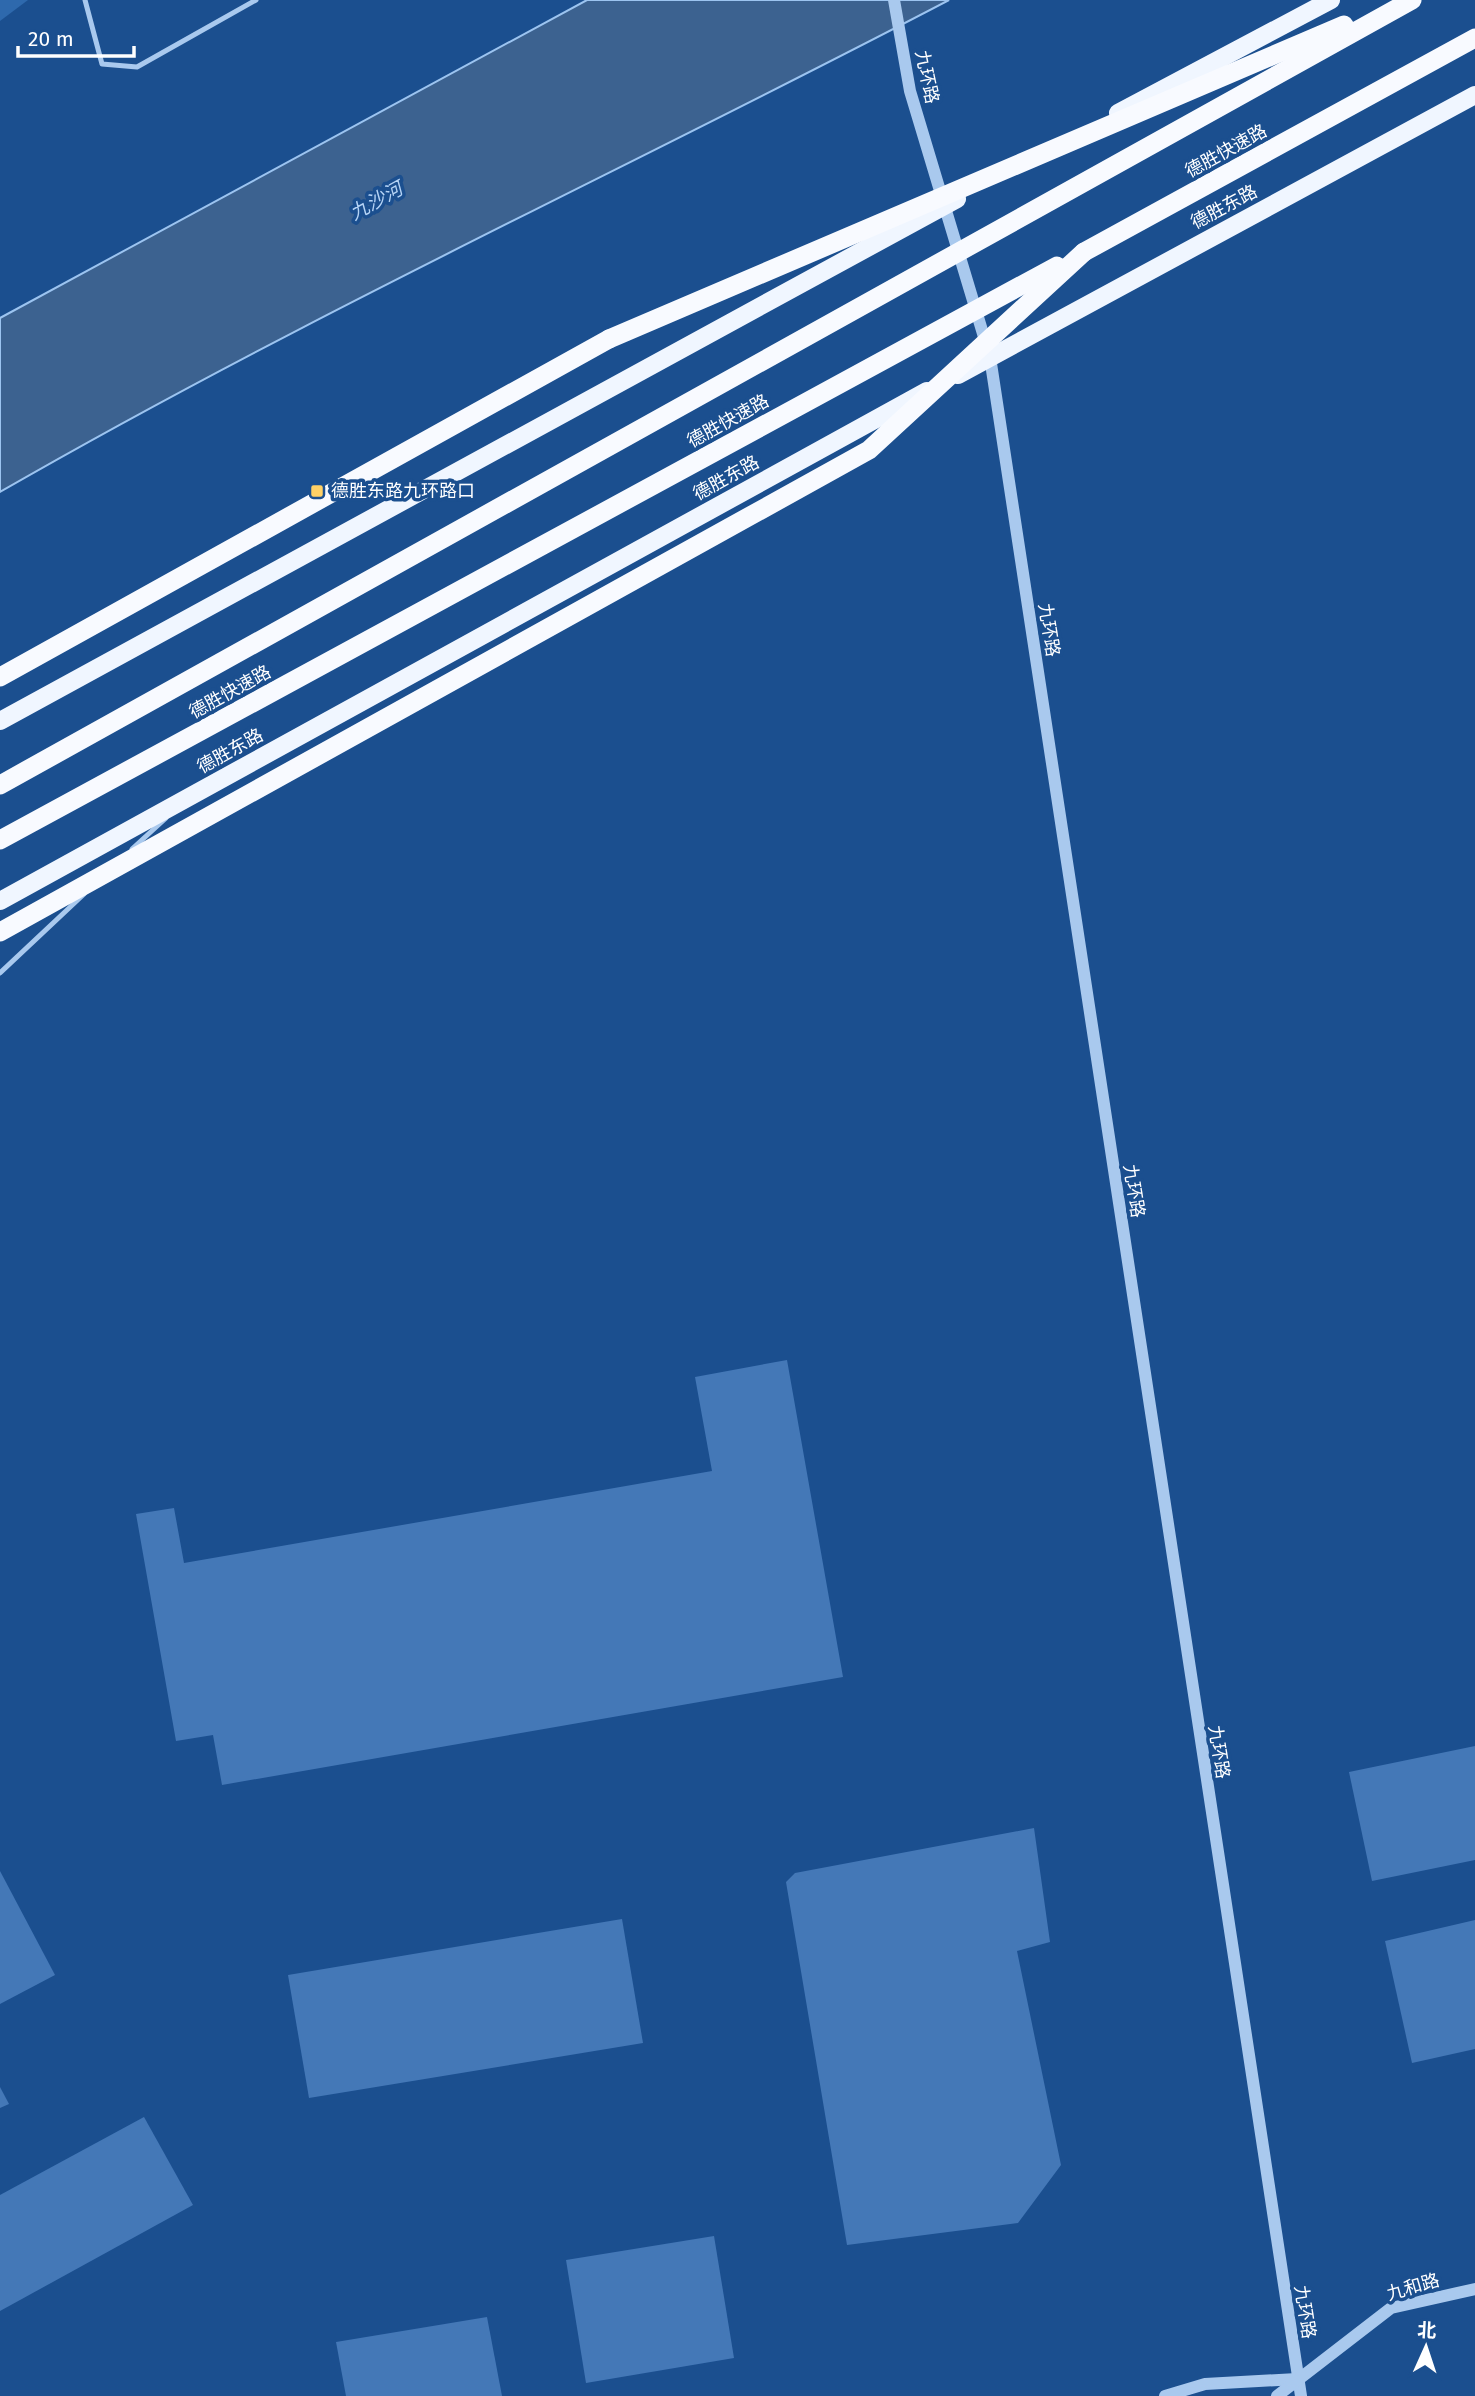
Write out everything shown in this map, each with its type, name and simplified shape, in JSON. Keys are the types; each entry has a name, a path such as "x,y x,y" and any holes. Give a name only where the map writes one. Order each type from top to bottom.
{"highway":[{"path":"0,677 609,339 1403,0"},
{"name":"德胜快速路","path":"0,785 1412,0"},
{"name":"德胜快速路","path":"0,841 1475,38"},
{"path":"0,932 869,450 1084,252"}],"main road":[{"path":"0,721 942,206 1331,0"},
{"name":"德胜东路","path":"0,901 990,357 1475,95"}],"street":[{"name":"九环路","path":"894,0 910,92 942,206 990,357 1301,2396"},
{"name":"九和路","path":"1277,2396 1391,2308 1475,2289"},
{"path":"1165,2396 1205,2384 1297,2379"}],"lane":[{"path":"85,0 102,64 137,67 256,0"},
{"path":"0,973 186,799"}],"shaded area":[{"path":"0,0 28,0 0,21"}],"water":[{"name":"九沙河","path":"587,0 949,0 234,363 0,492 0,318"}],"building":[{"path":"787,1360 843,1677 222,1785 213,1735 176,1741 136,1514 174,1508 184,1563 712,1471 695,1377"},
{"path":"1475,1746 1475,1860 1372,1881 1349,1772"},
{"path":"1034,1828 1050,1942 1017,1951 1061,2165 1018,2223 847,2245 786,1882 795,1873"},
{"path":"0,1871 55,1975 0,2004"},
{"path":"622,1919 643,2043 309,2098 288,1975"},
{"path":"1475,1920 1475,2049 1412,2063 1385,1941"},
{"path":"0,2087 9,2104 0,2108"},
{"path":"144,2117 193,2205 0,2311 0,2195"},
{"path":"714,2236 734,2358 586,2383 566,2260"},
{"path":"487,2317 502,2396 346,2396 336,2342"}],"place":[{"name":"德胜东路九环路口","path":"317,491"}]}
